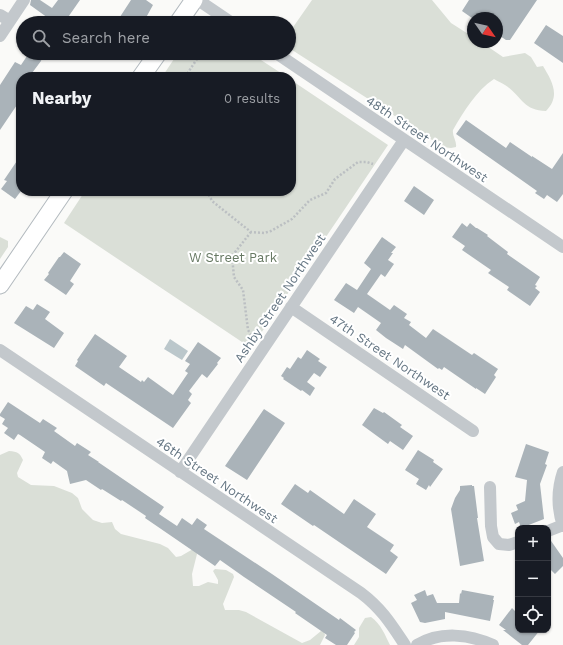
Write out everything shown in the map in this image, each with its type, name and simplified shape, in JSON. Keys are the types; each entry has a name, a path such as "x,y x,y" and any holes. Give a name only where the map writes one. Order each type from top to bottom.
{"street":[{"path":"0,36 5,18 24,0"},
{"path":"183,16 194,0"},
{"path":"198,0 222,16"},
{"path":"145,72 153,60"},
{"name":"48th Street Northwest","path":"286,60 563,247"},
{"name":"Ashby Street Northwest","path":"180,472 404,140"},
{"path":"0,285 61,196"},
{"name":"47th Street Northwest","path":"291,307 473,431"},
{"name":"46th Street Northwest","path":"0,350 364,596 386,616 406,645"},
{"path":"551,530 563,526 558,506 560,484 563,472"},
{"path":"490,487 491,526 493,537 499,544 509,545 515,543"},
{"path":"417,645 442,636 463,636 474,638 493,645"}],"path":[{"path":"188,72 196,60"},
{"path":"208,196 212,201 251,232 264,233 271,231 292,219 310,200 326,194 336,179 358,162 367,162 385,168"},
{"path":"251,232 232,256 234,276 244,290 248,330 261,351"}],"green space":[{"path":"312,0 432,0 451,23 467,33 467,48 490,48 503,57 525,53 531,57 537,67 543,66 554,88 553,100 546,111 532,108 523,102 504,84 494,79 476,95 453,130 456,147 443,147 296,52 296,23"},
{"path":"173,60 261,60 279,72 165,72"},
{"name":"W Street Park","path":"296,83 388,145 251,348 64,223 82,196 296,196"},
{"path":"0,237 8,241 8,247 0,259"},
{"path":"9,451 18,453 23,460 17,473 18,477 31,485 54,486 72,493 78,498 82,509 93,520 102,523 112,522 115,529 121,534 160,544 168,548 176,557 181,556 193,549 198,550 192,574 193,586 199,586 208,582 218,584 218,580 213,571 215,569 226,570 233,574 234,577 223,604 225,610 239,610 246,612 302,643 310,640 321,631 324,632 325,635 320,645 0,645 0,455"},
{"path":"371,617 380,626 390,645 354,645 359,637 359,628 365,618"}],"shaded area":[{"path":"170,339 188,351 182,360 164,349"}],"building":[{"path":"31,0 40,0 52,8 58,0 80,0 69,16 45,16 30,5"},
{"path":"131,0 146,0 153,5 147,16 121,16"},
{"path":"469,0 537,0 510,40 503,38 503,12 467,12 467,14 462,11"},
{"path":"546,25 563,36 563,63 534,43"},
{"path":"24,60 41,60 33,72 16,72 16,106 0,130 0,85 15,62 21,65"},
{"path":"466,120 506,148 510,142 552,169 563,153 563,194 557,202 547,195 544,199 535,193 537,191 456,134"},
{"path":"16,162 16,196 17,196 15,199 1,189 7,181 4,180"},
{"path":"414,186 434,200 424,215 404,201"},
{"path":"462,223 467,227 470,223 488,235 487,236 508,252 507,254 540,277 535,285 537,286 535,288 540,292 530,306 507,290 509,287 488,273 491,270 462,250 465,246 452,237"},
{"path":"382,237 396,247 388,260 394,264 385,277 381,274 367,294 390,310 394,305 407,314 404,318 411,322 409,325 426,338 433,329 472,355 474,353 498,369 494,375 496,377 485,394 444,367 442,370 439,368 438,369 405,345 403,349 386,338 376,330 381,323 358,307 354,313 334,300 346,283 357,290 371,269 364,263"},
{"path":"64,252 81,264 70,281 74,284 66,295 44,280"},
{"path":"37,304 50,312 45,319 64,333 54,348 14,323 26,306 33,310"},
{"path":"95,334 127,356 119,367 141,382 142,380 144,382 148,377 173,395 188,373 185,371 190,364 185,361 198,342 221,358 207,378 202,374 189,391 192,394 188,400 191,403 173,428 106,383 104,386 75,366 78,361 77,360"},
{"path":"307,350 320,359 318,361 327,367 320,377 314,373 307,382 315,388 310,396 283,379 284,378 281,376 287,367 290,369 298,357 301,359"},
{"path":"8,402 40,423 43,419 57,428 54,431 75,446 77,443 91,452 88,455 164,507 159,514 177,526 182,518 192,525 197,518 207,525 204,529 339,620 340,618 356,630 347,645 336,645 325,638 327,635 220,560 215,566 145,518 146,516 122,500 121,501 102,489 101,490 86,480 70,484 67,471 53,461 51,464 42,458 45,452 18,434 14,440 4,433 8,428 2,424 5,419 0,416 0,414"},
{"path":"374,408 383,413 384,412 402,425 400,427 413,436 403,450 390,441 388,444 362,425"},
{"path":"264,409 285,423 247,480 225,466"},
{"path":"526,444 549,452 545,464 547,465 540,484 544,519 529,525 520,525 519,522 515,524 511,513 518,510 516,505 525,501 527,480 515,477"},
{"path":"418,450 434,460 433,462 443,469 430,487 429,485 426,490 416,484 419,479 405,470"},
{"path":"295,484 308,493 310,490 344,514 354,499 376,514 367,527 394,545 390,551 398,557 386,574 281,504"},
{"path":"460,486 474,486 477,518 484,561 460,566 451,509 460,490"},
{"path":"551,541 563,558 563,566 555,574 551,570"},
{"path":"425,590 427,596 433,594 437,603 459,603 460,593 461,594 462,590 494,596 490,621 445,612 445,619 425,623 420,622 411,603 417,600 414,595"},
{"path":"512,608 515,611 515,633 538,633 528,645 522,645 499,625"}]}
